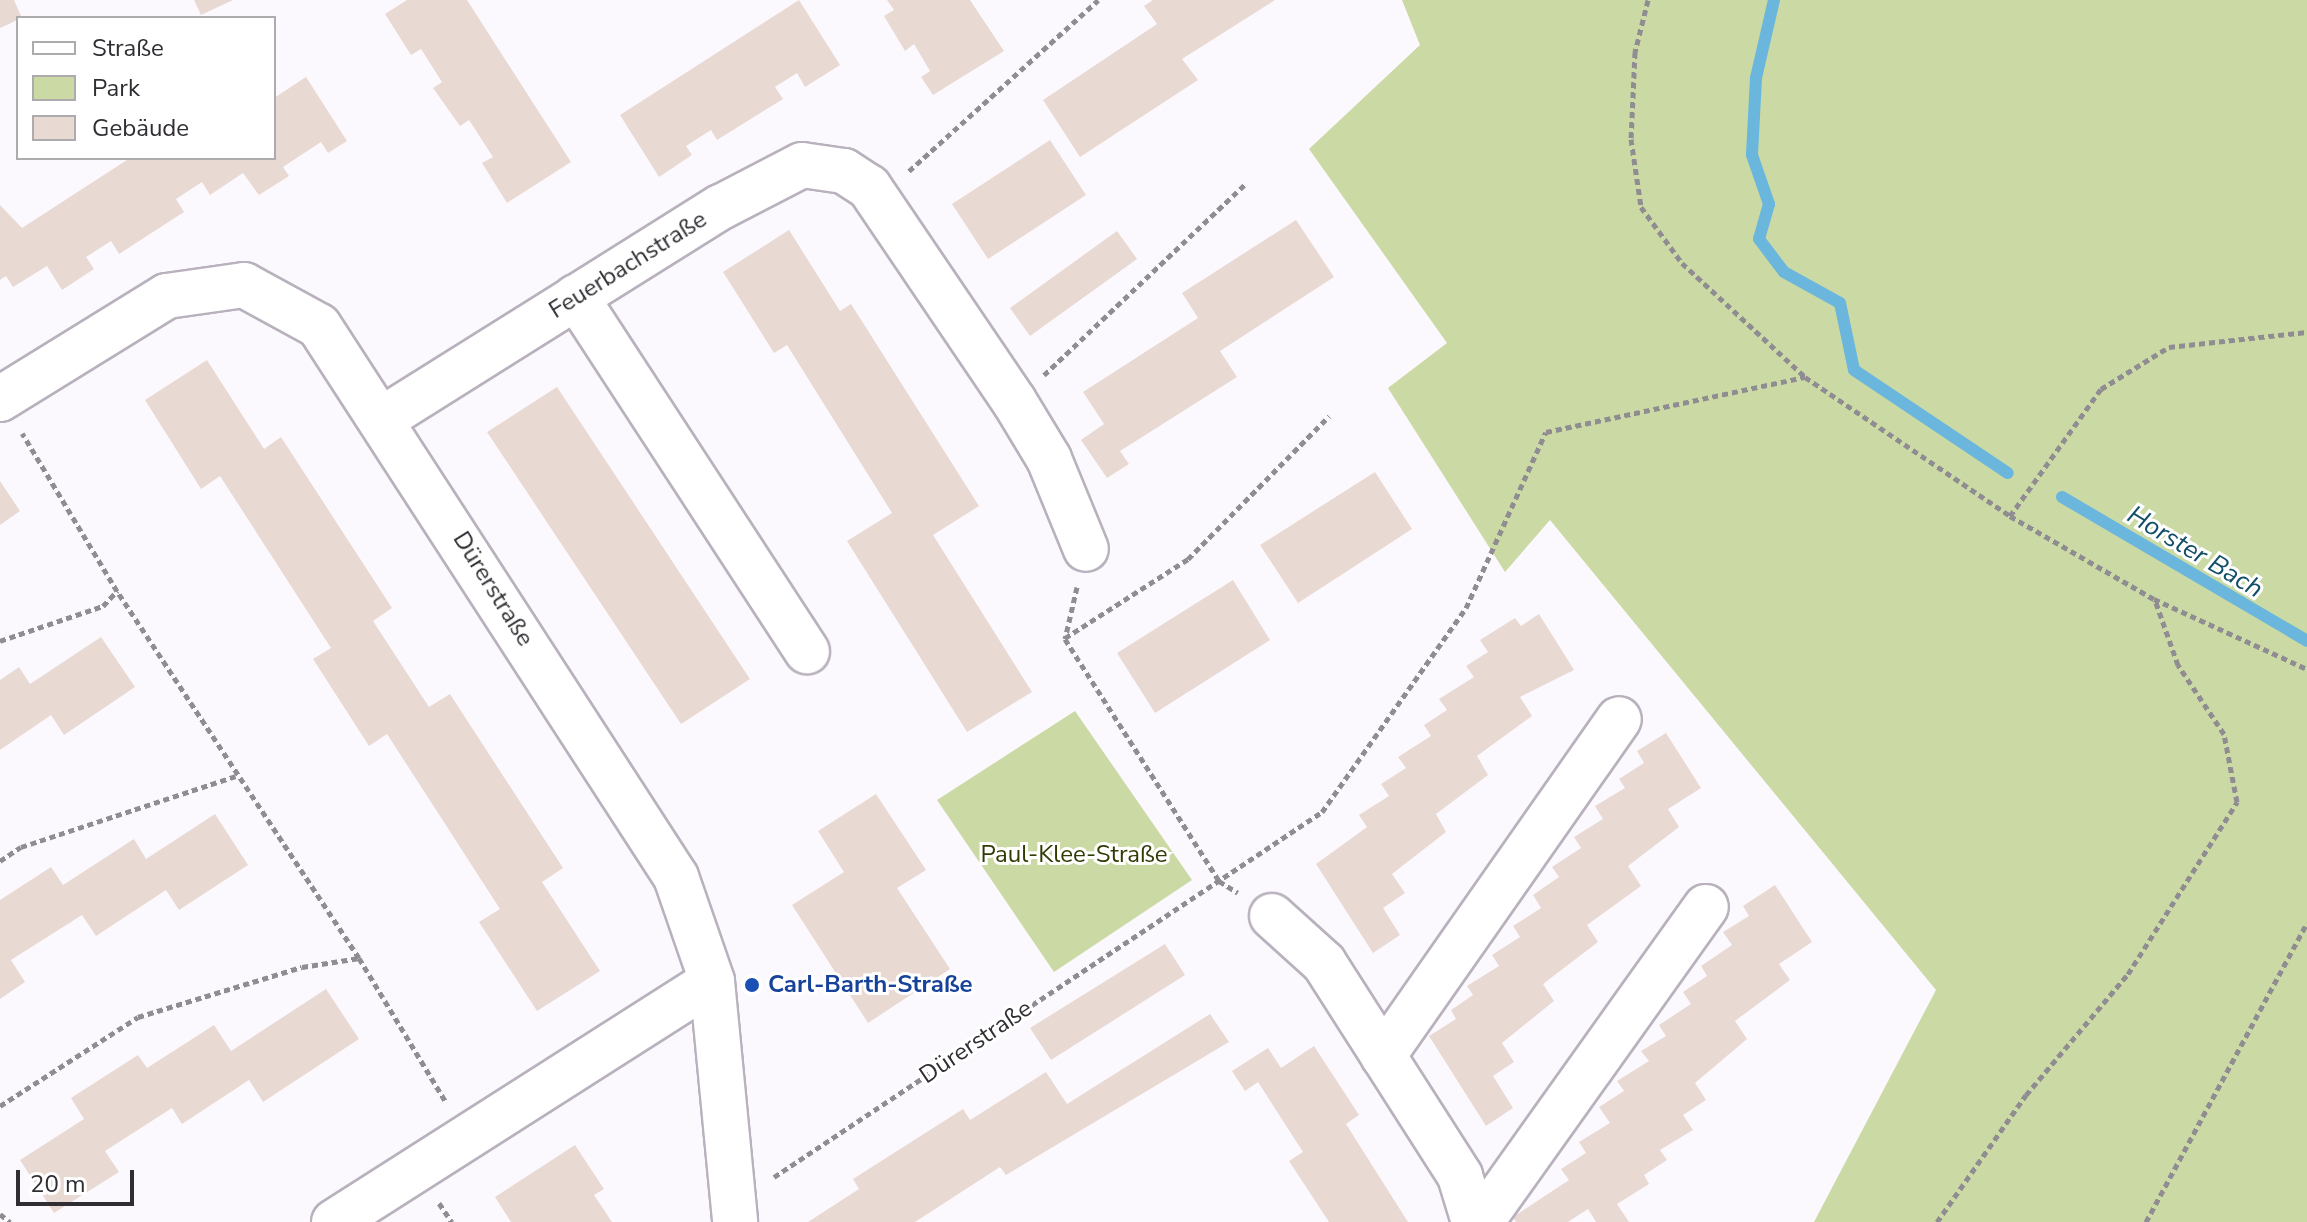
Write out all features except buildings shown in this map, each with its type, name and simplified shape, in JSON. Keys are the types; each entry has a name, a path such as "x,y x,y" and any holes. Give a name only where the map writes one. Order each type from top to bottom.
{"street":[{"name":"Feuerbachstraße","path":"384,418 576,297 802,165 844,171 878,200 1014,401 1049,459 1086,549"},
{"name":"Dürerstraße","path":"0,398 167,296 244,285 319,326 384,418 676,877 712,981 734,1213"},
{"path":"576,297 807,651"},
{"path":"1383,1056 1619,719"},
{"path":"1481,1222 1706,907"},
{"path":"1272,916 1324,963 1460,1176 1474,1222"},
{"path":"334,1222 712,981"}],"path":[{"path":"878,200 1098,0"},
{"path":"1648,0 1635,52 1631,139 1641,207 1682,263 1805,377 2010,516 2154,599 2307,669"},
{"path":"1014,401 1246,183"},
{"path":"2010,516 2101,389 2169,347 2307,332"},
{"path":"1219,881 1322,812 1466,608 1546,432 1805,377"},
{"path":"0,398 117,591 236,776 359,958 467,1137"},
{"path":"1065,639 1188,559 1329,416"},
{"path":"1086,549 1065,639 1219,881 1272,916"},
{"path":"0,641 103,606 117,591"},
{"path":"1937,1222 2026,1095 2128,974 2237,802 2224,734 2178,665 2154,599"},
{"path":"0,861 21,847 236,776"},
{"name":"Dürerstraße","path":"734,1213 1219,881"},
{"path":"2146,1222 2307,923"},
{"path":"0,1106 138,1017 302,967 359,958"},
{"path":"0,1214 10,1222"}],"green space":[{"path":"1402,0 2307,0 2307,1222 1814,1222 1936,990 1550,520 1505,572 1388,388 1447,343 1309,149 1420,45"},
{"name":"Paul-Klee-Straße","path":"1075,711 1192,880 1054,972 937,800"}],"waterway":[{"name":"Horster Bach","path":"1774,0 1756,78 1752,155 1769,204 1759,239 1784,272 1840,303 1854,370 2008,473"},
{"name":"Horster Bach","path":"2062,497 2307,641"}],"place":[{"name":"Carl-Barth-Straße","path":"752,985"}]}
